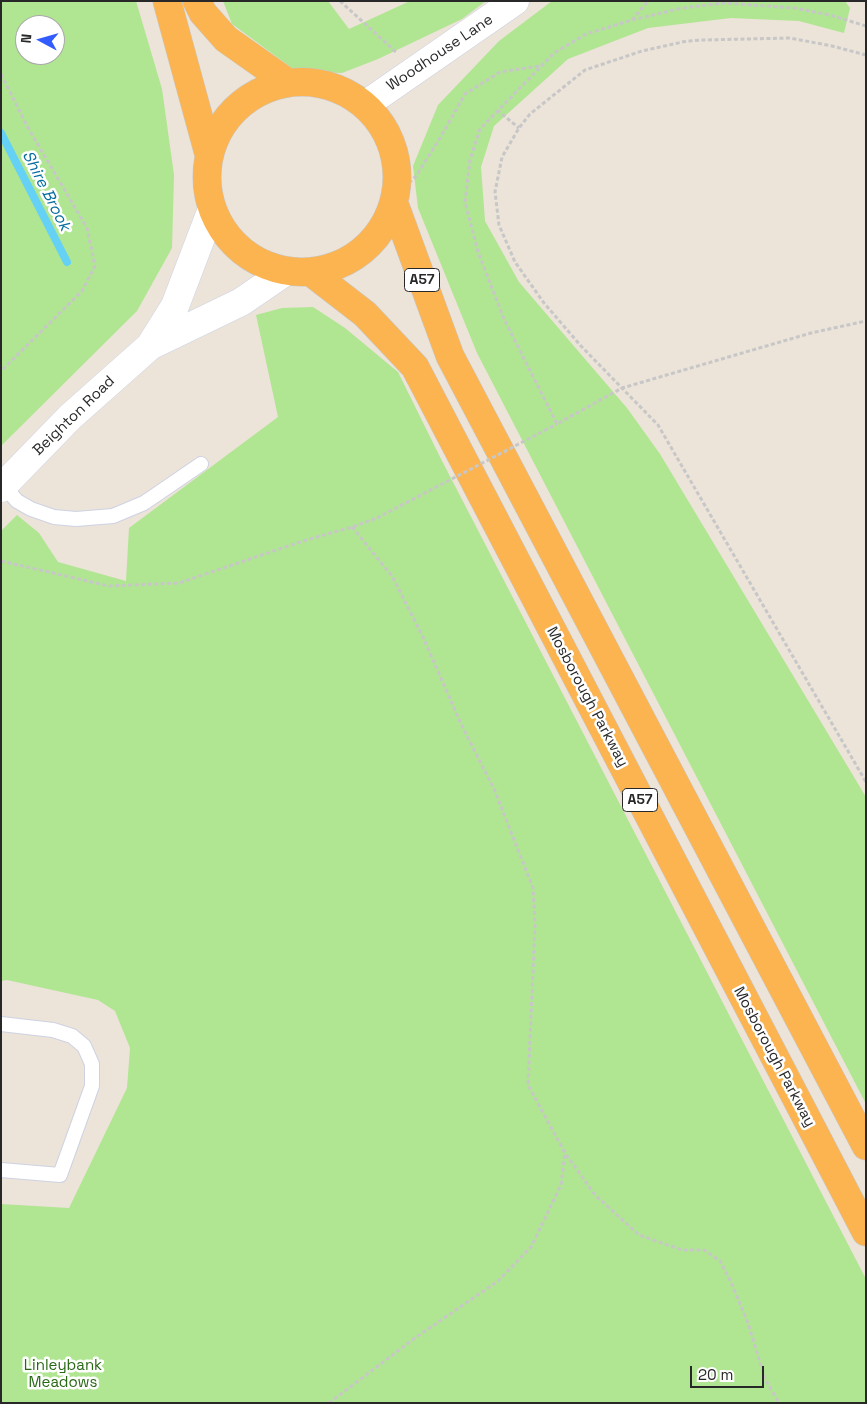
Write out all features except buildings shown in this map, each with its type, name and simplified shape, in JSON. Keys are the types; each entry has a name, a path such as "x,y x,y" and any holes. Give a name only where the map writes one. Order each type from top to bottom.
{"highway":[{"path":"167,1 209,155"},
{"path":"197,1 202,13 226,39 287,82"},
{"path":"287,82 320,83 343,91 365,105 388,135 397,167 395,200 380,233 357,257 312,273 285,272 242,252 220,227 212,209 206,176 209,155 222,124 241,104 269,87 287,82"},
{"name":"A57","path":"395,200 450,356 866,1146"},
{"name":"Mosborough Parkway","path":"312,273 365,314 415,368 866,1232"}],"street":[{"name":"Woodhouse Lane","path":"365,105 515,1"},
{"name":"Beighton Road","path":"150,346 175,306 212,209"},
{"name":"Beighton Road","path":"2,487 70,417 150,346 240,302 285,272"}],"lane":[{"path":"2,487 31,509 54,517 76,519 113,516 144,503 201,464"},
{"path":"1,1024 53,1030 72,1036 84,1046 92,1064 92,1086 60,1175 1,1170"}],"path":[{"path":"340,1 416,70"},
{"path":"632,20 648,1"},
{"path":"557,424 504,319 478,252 465,202 470,160 480,129 554,53 586,34 632,20 682,8 724,3 794,8 830,15 866,26"},
{"path":"866,55 790,38 743,38 687,42 642,51 585,70 530,114 519,128 502,157 494,192 499,226 515,262 544,303 581,346 658,426 866,782"},
{"path":"395,200 416,176 465,94 500,72 540,66"},
{"path":"1,74 27,126 87,228 95,266 82,291 1,371"},
{"path":"497,110 519,128"},
{"path":"1,561 108,586 179,583 377,518 622,388 811,333 866,321"},
{"path":"352,527 392,576 423,637 461,724 494,789 533,888 535,924 528,1085 565,1153 596,1195 639,1235 682,1250 704,1250 720,1261 748,1323 765,1379 779,1403"},
{"path":"329,1403 415,1338 498,1281 531,1247 561,1185 565,1153"}],"green space":[{"path":"1,1 136,1 162,89 174,175 172,248 137,311 1,446"},
{"path":"223,1 328,1 349,29 410,1 486,1 462,19 378,59 342,73 296,71 232,24"},
{"path":"552,1 845,1 850,8 844,33 799,21 731,18 648,28 568,59 494,126 481,167 485,221 519,282 627,408 660,454 866,797 866,1104 477,353 418,208 413,166 438,105 499,41"},
{"name":"Linleybank Meadows","path":"313,307 345,328 398,372 441,459 866,1279 866,1403 1,1403 1,1204 69,1208 127,1088 130,1048 115,1011 98,1000 7,980 1,981 1,531 17,515 39,533 58,562 126,581 129,528 278,417 256,315 282,308"}],"waterway":[{"name":"Shire Brook","path":"1,133 67,262"}]}
